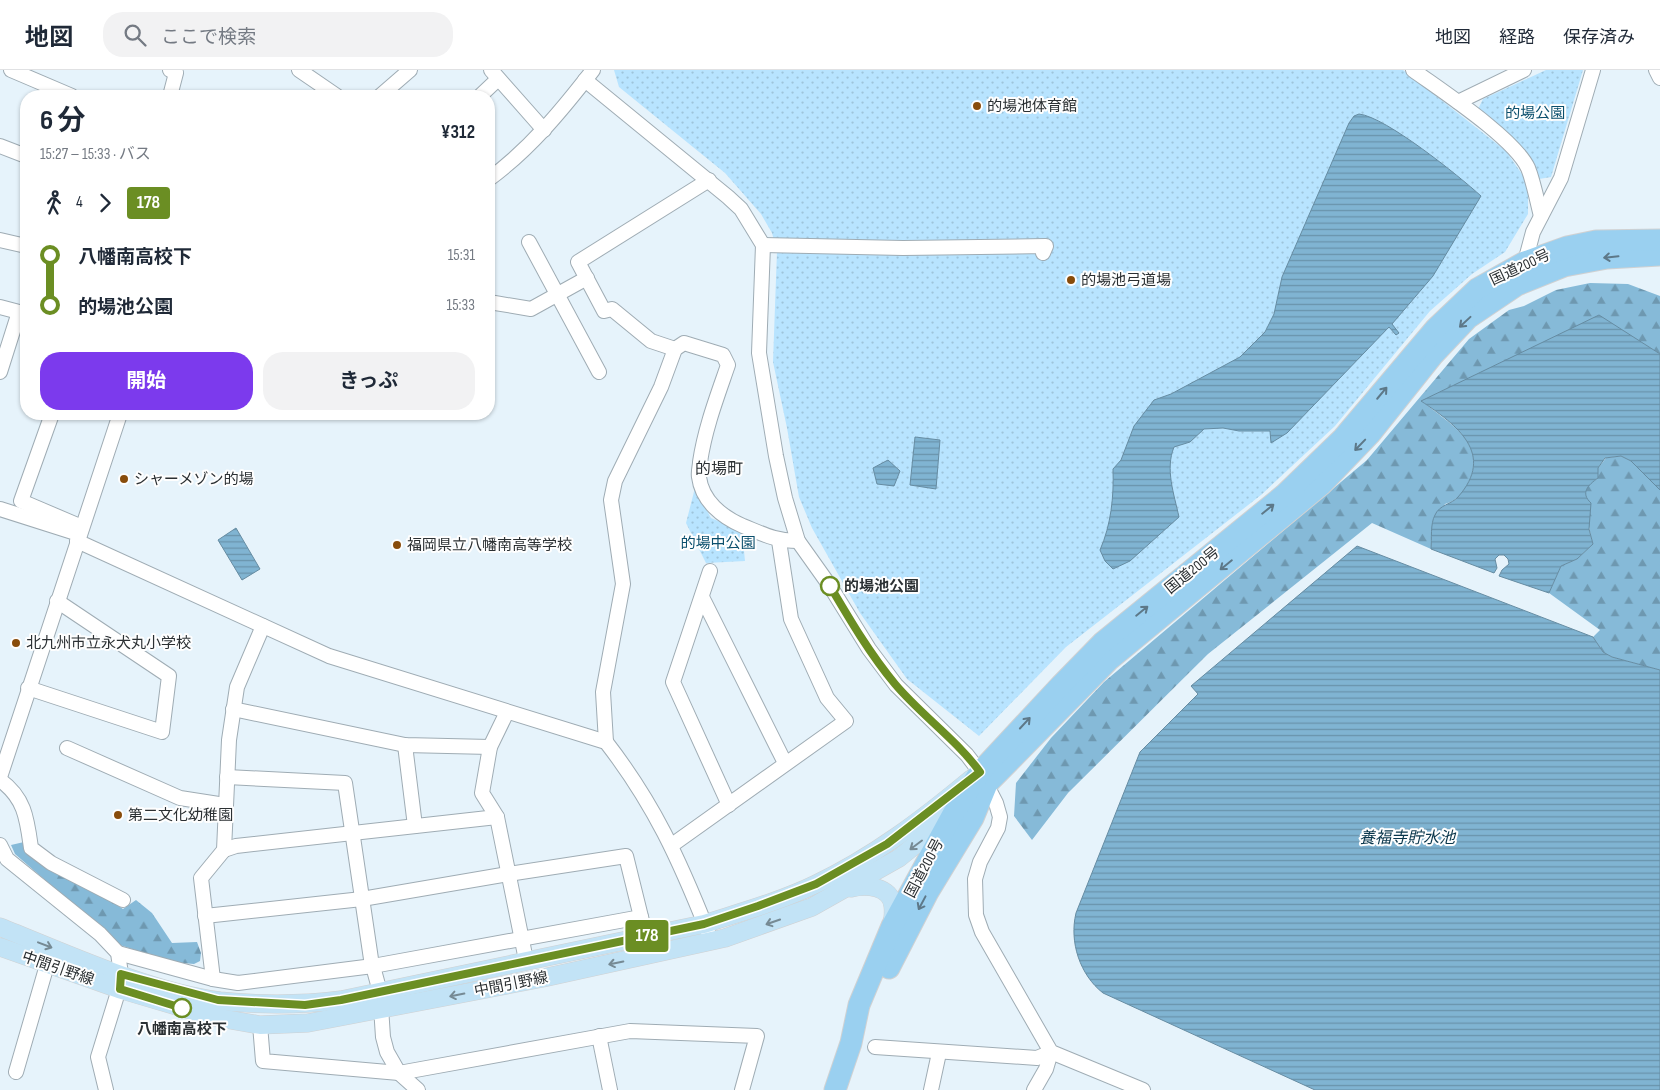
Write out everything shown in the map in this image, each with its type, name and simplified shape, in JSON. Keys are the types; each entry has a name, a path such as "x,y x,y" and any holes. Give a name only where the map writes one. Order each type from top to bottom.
{"highway":[{"name":"国道200号","path":"835,1090 851,1042 859,1005 892,926 953,814 983,778 1109,660 1321,485 1370,434 1433,356 1468,318 1529,269 1567,247 1596,241 1660,240"},
{"name":"国道200号","path":"1529,269 1564,266 1606,258 1660,255"},
{"name":"国道200号","path":"851,1042 872,1007 893,958 928,892 974,818 983,778"}],"main road":[{"name":"中間引野線","path":"0,947 47,964 120,982 218,1000 259,1004 305,1005 380,992 704,924 816,884 887,844 983,778"},
{"name":"中間引野線","path":"0,927 120,982 214,1017 260,1026 308,1023 381,1010 712,942 796,914 844,890 899,858 953,814"},
{"path":"844,890 871,886 888,894 894,904 892,926"}],"street":[{"path":"11,70 58,90"},
{"path":"170,70 176,73 172,90"},
{"path":"387,90 410,70"},
{"path":"1413,70 1458,102 1511,145 1527,167 1542,216"},
{"path":"1529,269 1533,232 1561,178 1593,70"},
{"path":"1656,70 1660,78"},
{"path":"307,72 330,90"},
{"path":"1458,102 1515,72"},
{"path":"484,90 494,74 544,130"},
{"path":"495,174 544,130 589,75 741,209 763,245 759,353 776,456 785,498 798,541 830,586 869,649 896,685 968,755 983,778 1000,817 998,828 980,862 975,879 976,915 982,932 1051,1052 1143,1090"},
{"path":"0,146 20,154"},
{"path":"675,350 651,341 612,310 604,311 578,262 709,180"},
{"path":"0,240 20,245"},
{"path":"528,242 599,372"},
{"path":"763,245 903,248 1046,246 1043,253"},
{"path":"495,303 531,309 587,278"},
{"path":"0,307 19,312 0,372"},
{"path":"712,942 672,845 634,778 606,742 603,692 623,584 611,500 615,481 661,387 675,350 684,343 723,354 728,365 705,432 702,449 698,477 708,499 718,513 732,521 780,541 798,541"},
{"path":"50,420 21,501 79,534 263,626 329,656 606,742"},
{"path":"118,420 28,688 0,779 13,789 22,805 31,848 51,863 123,900"},
{"path":"0,509 79,534"},
{"path":"672,845 846,721 827,698 791,619 780,541"},
{"path":"710,571 673,682 729,805"},
{"path":"702,597 785,763"},
{"path":"28,688 162,732 169,676 57,601"},
{"path":"224,850 225,805 233,709 237,687 263,626"},
{"path":"233,709 405,745 490,748"},
{"path":"507,712 490,748 482,793 497,817 526,960"},
{"path":"405,745 414,826"},
{"path":"67,748 180,798 225,805"},
{"path":"227,777 344,783 373,966 380,992 383,1037 387,1052 399,1073 418,1090"},
{"path":"213,979 201,878 224,850 236,846 497,817"},
{"path":"0,845 7,859 100,934 118,953 213,979 238,983 373,966 641,917"},
{"path":"205,916 362,899 626,856 646,936"},
{"path":"106,1090 98,1058 120,982 118,953"},
{"path":"16,1072 47,964"},
{"path":"260,1026 263,1061 399,1073 630,1031 757,1036 742,1090"},
{"path":"599,1036 610,1090"},
{"path":"875,1047 939,1053 1037,1058 1051,1052"},
{"path":"1034,1090 1046,1069 1051,1052"},
{"path":"931,1090 939,1053"}],"green space":[{"name":"的場池公園","path":"614,70 1403,70 1506,151 1524,177 1528,195 1528,214 1505,252 1472,274 1430,311 1335,426 1261,495 1066,647 979,736 907,679 860,613 812,528 799,497 773,362 777,251 772,233 761,214 725,173 619,87"},
{"name":"的場公園","path":"1546,70 1583,70 1551,177 1539,179 1529,156 1478,109 1483,99"},
{"path":"1590,283 1628,284 1660,296 1660,354 1599,316 1422,401 1461,433 1473,454 1474,466 1470,480 1463,492 1453,501 1445,504 1432,530 1431,549 1372,523 1208,654 1068,793 1032,840 1014,816 1016,783 1051,738 1104,682 1367,460 1469,339 1509,310 1524,306 1556,290"},
{"path":"1621,456 1631,461 1660,490 1660,670 1612,657 1603,652 1593,637 1600,630 1549,593 1561,566 1577,559 1593,544 1586,510 1585,492 1587,487 1598,478 1598,468 1606,458"},
{"name":"的場中公園","path":"695,488 711,518 742,531 745,561 706,563 686,523"},
{"path":"24,842 123,909 136,900 152,913 172,943 197,942 201,953 200,961 194,964 171,962 120,945 15,854 11,845"}],"water":[{"path":"1359,114 1386,125 1404,136 1440,162 1481,196 1433,276 1392,324 1399,333 1396,335 1389,327 1287,433 1271,443 1270,431 1239,431 1223,428 1204,429 1190,442 1174,447 1171,455 1170,473 1179,517 1130,561 1113,569 1105,561 1100,550 1107,531 1111,511 1113,469 1121,460 1134,426 1154,400 1171,394 1240,357 1265,332 1274,314 1282,277 1349,123 1354,116"},
{"path":"1599,315 1660,354 1660,490 1631,461 1621,456 1605,458 1598,468 1598,478 1588,486 1586,493 1591,503 1589,529 1593,544 1577,559 1561,566 1549,593 1499,576 1502,570 1509,564 1508,559 1504,555 1499,555 1495,559 1497,568 1494,573 1431,549 1432,527 1435,515 1439,509 1458,497 1469,482 1473,467 1472,454 1467,442 1459,431 1421,401"},
{"path":"915,437 940,440 936,489 910,485"},
{"path":"888,460 900,471 894,486 877,484 873,468"},
{"path":"236,528 260,569 242,580 218,540"},
{"name":"養福寺貯水池","path":"1357,546 1593,637 1603,652 1612,657 1660,670 1660,1090 1315,1090 1103,993 1088,977 1075,946 1074,924 1076,913 1140,752 1198,694 1191,686"}],"bus line":[{"name":"178","path":"182,1008 120,989 121,974 177,991 218,1000 259,1004 305,1005 341,1000 704,924 816,884 887,844 927,815 980,772 968,755 896,685 861,638 830,586"}],"place":[{"name":"的場池体育館","path":"977,106"},
{"name":"的場池弓道場","path":"1071,280"},
{"name":"シャーメゾン的場","path":"124,479"},
{"name":"福岡県立八幡南高等学校","path":"397,545"},
{"name":"的場池公園","path":"830,586"},
{"name":"北九州市立永犬丸小学校","path":"16,643"},
{"name":"第二文化幼稚園","path":"118,815"},
{"name":"八幡南高校下","path":"182,1008"}],"district":[{"name":"的場町","path":"719,468"}]}
